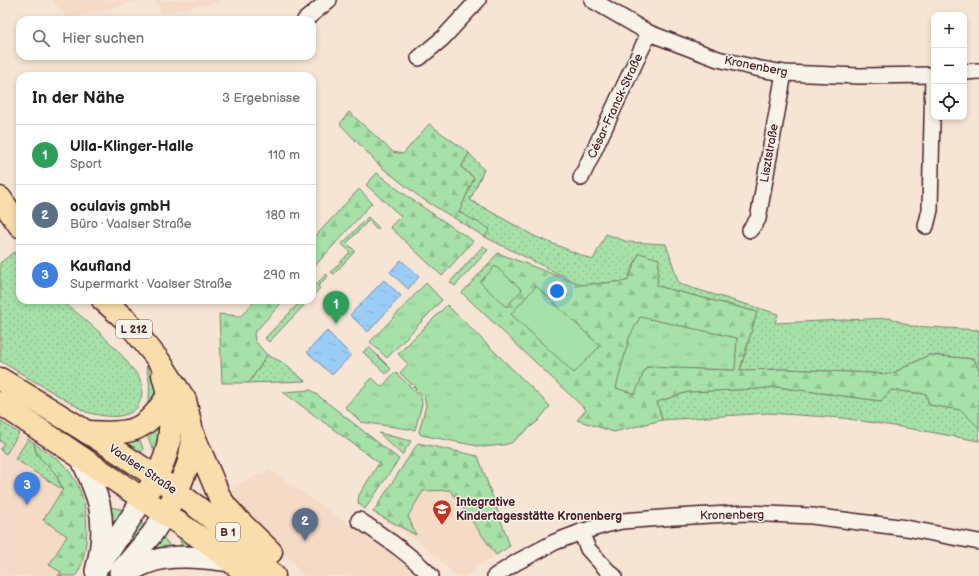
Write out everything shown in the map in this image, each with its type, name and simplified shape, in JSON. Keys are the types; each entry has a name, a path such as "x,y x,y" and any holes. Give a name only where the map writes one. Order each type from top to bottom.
{"main road":[{"path":"0,198 16,220"},
{"name":"L 212","path":"108,304 126,320 160,362 185,400 192,432 189,462 171,502"},
{"name":"L 212","path":"149,488 164,460 169,442 170,419 168,395 160,362"},
{"name":"Vaalser Straße","path":"0,379 139,464 149,488"},
{"path":"87,432 121,433 139,427 153,416 168,395"},
{"name":"Vaalser Straße","path":"0,403 81,458 149,488 171,502 228,532 275,576"},
{"path":"192,432 220,498 239,521 271,552 275,576"},
{"path":"81,458 99,504 101,515 102,546 94,574"},
{"path":"94,574 149,488"},
{"path":"117,576 152,534 171,502"},
{"name":"Vaalser Straße","path":"171,502 208,543 249,576"},
{"path":"122,576 148,562 170,557 231,561"}],"street":[{"path":"310,16 329,0"},
{"path":"419,58 443,38 478,0"},
{"name":"Kronenberg","path":"592,0 649,33 718,59 760,69 784,73 859,76 931,75"},
{"name":"César-Franck-Straße","path":"581,178 649,33"},
{"path":"967,72 979,71"},
{"name":"Lisztstraße","path":"750,230 758,219 784,73"},
{"path":"926,226 930,210 933,84"},
{"name":"Kronenberg","path":"495,576 517,562 555,542 581,532 622,521 675,517 746,513 812,516 906,528 979,542"},
{"path":"359,520 405,552 431,576"},
{"path":"581,532 588,549 614,576"}],"shaded area":[{"path":"52,0 143,0 79,16 65,16"},
{"path":"154,0 217,0 219,2 162,13"},
{"path":"0,422 28,439 62,464 72,474 78,486 86,510 87,535 83,560 76,576 0,576"},
{"name":"Integrative Kindertagesstätte Kronenberg","path":"415,449 503,550 465,576 454,576 441,561 424,546 373,512"},
{"path":"270,470 409,565 420,576 304,576 234,499 232,486"}],"green space":[{"path":"349,112 393,152 403,154 429,124 469,153 461,167 474,178 459,212 490,229 485,237 421,198 380,166 340,124"},
{"path":"469,153 484,170 470,200 534,236 593,260 606,234 628,242 666,244 679,284 778,314 775,323 890,318 911,326 979,330 979,370 974,359 929,355 891,374 786,369 740,370 757,312 657,286 639,254 627,281 581,285 485,237 489,229 459,212 474,178 461,167"},
{"path":"377,173 412,200 473,241 442,276 390,227 401,216 366,185"},
{"path":"359,189 372,203 316,265 316,236"},
{"path":"368,217 379,228 377,230 368,221 347,243 355,251 334,274 331,272 350,252 342,244"},
{"path":"483,246 488,250 455,286 450,282"},
{"path":"14,252 16,254 16,304 66,304 88,322 121,354 141,381 141,400 133,411 122,416 104,416 86,412 0,361 0,263"},
{"path":"498,253 581,285 627,281 639,253 659,259 657,286 757,312 740,370 786,369 891,374 929,355 974,359 979,370 979,428 961,410 929,405 926,394 891,390 881,401 777,387 688,392 657,402 662,420 614,432 577,420 586,410 462,293","holes":["737,338 734,370 646,367"]},
{"path":"495,266 522,290 506,307 480,282"},
{"path":"326,274 328,276 318,286 320,288 316,292 316,285"},
{"path":"426,283 442,300 387,358 370,342"},
{"path":"536,286 600,346 574,373 511,314"},
{"path":"252,304 280,304 254,333 255,341 267,355 249,383 222,383 219,314 241,316"},
{"path":"298,304 305,304 269,342 265,338"},
{"path":"447,305 550,406 538,421 511,443 483,447 421,435 419,432 426,405 424,397 400,373 408,364 398,354"},
{"path":"640,317 737,338 735,370 646,367 635,394 616,388 629,338"},
{"path":"369,347 391,369 386,374 363,352"},
{"path":"267,355 282,362 305,381 249,383"},
{"path":"147,366 154,380 156,392 154,398 147,406 150,386"},
{"path":"395,372 421,397 422,404 415,430 361,422 345,407 372,378 382,387"},
{"path":"0,387 132,468 128,474 0,393"},
{"path":"777,387 881,401 891,390 926,394 929,405 961,410 979,428 979,441 843,418 768,413 662,420 657,402 688,392"},
{"path":"311,390 399,459 365,509 358,503 359,495 379,463 283,392"},
{"path":"0,421 19,433 6,454 0,450 4,443 0,441"},
{"path":"161,423 156,452 152,447 145,431"},
{"path":"379,433 411,441 402,455"},
{"path":"137,435 143,450 140,454 117,438"},
{"path":"28,439 34,443 37,455 55,473 63,490 15,459"},
{"path":"34,443 64,465 72,475 82,497 87,521 87,534 83,561 76,576 58,576 61,572 49,565 67,536 43,520 63,489 55,473 37,455"},
{"path":"418,443 478,456 510,546 496,555 450,490 423,491 408,516 416,535 373,512"},
{"path":"110,507 128,512 109,544"},
{"path":"135,518 148,528 110,576 101,576"},
{"path":"179,534 204,553 183,554"},
{"path":"161,535 168,543 172,555 140,559"}],"water":[{"path":"401,260 419,277 408,289 390,272"},
{"path":"384,280 401,296 368,332 350,315"},
{"path":"327,331 351,355 332,375 307,352"}],"place":[{"name":"Ulla-Klinger-Halle","path":"336,324"},
{"name":"Kaufland","path":"27,505"},
{"name":"Integrative Kindertagesstätte Kronenberg","path":"442,526"},
{"name":"oculavis gmbH","path":"305,541"}]}
